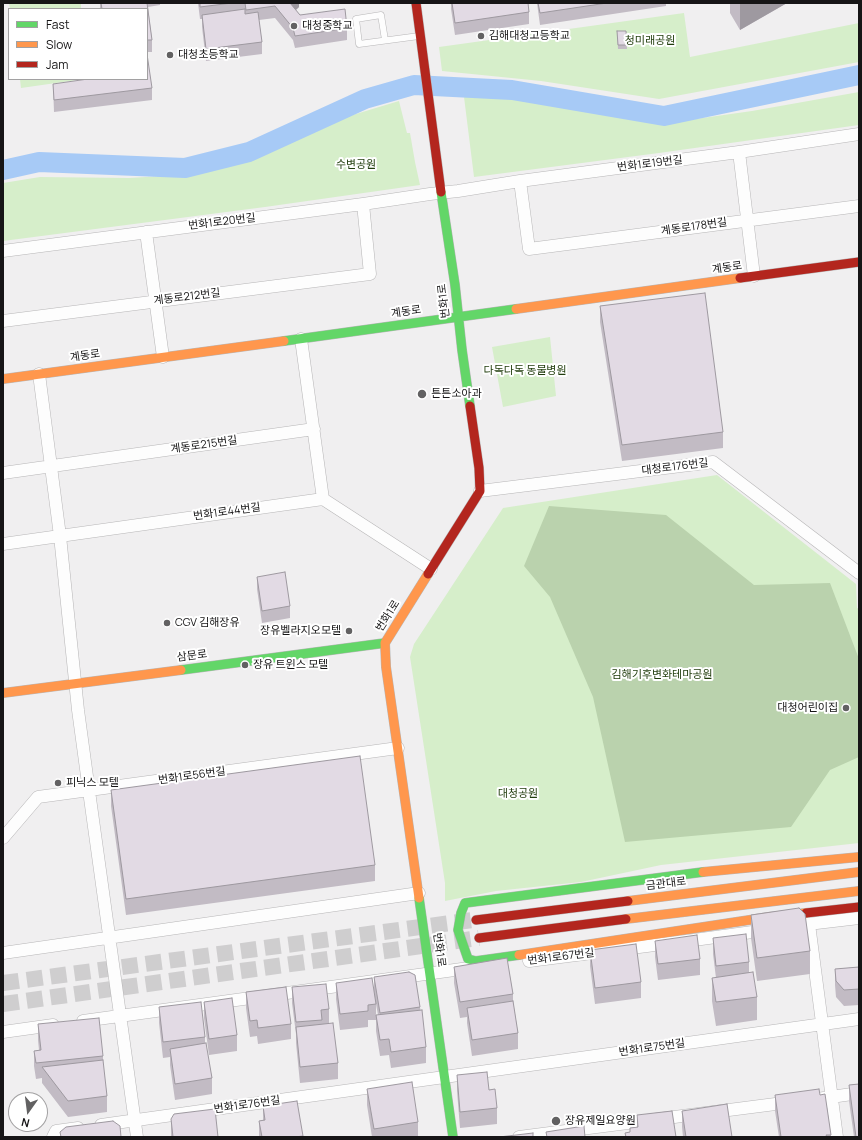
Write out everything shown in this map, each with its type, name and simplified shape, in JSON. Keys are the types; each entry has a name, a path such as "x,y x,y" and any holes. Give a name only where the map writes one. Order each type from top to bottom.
{"street":[{"path":"416,3 421,39"},
{"name":"번화1로","path":"421,39 479,468 480,491 385,643 386,667 453,1137"},
{"name":"번화1로19번길","path":"441,193 859,134"},
{"path":"739,152 746,220 754,276"},
{"name":"계동로178번길","path":"520,181 529,249 859,206"},
{"name":"번화1로20번길","path":"3,251 441,193"},
{"name":"계동로212번길","path":"3,322 370,274 363,204"},
{"path":"146,232 163,357"},
{"name":"계동로","path":"3,379 859,262"},
{"path":"301,338 323,498 431,569"},
{"path":"39,374 60,536 78,710 137,1137"},
{"name":"계동로215번길","path":"3,473 314,429"},
{"name":"대청로176번길","path":"480,491 713,462 859,573"},
{"name":"번화1로44번길","path":"3,544 323,498"},
{"name":"삼문로","path":"3,693 385,643"},
{"name":"번화1로56번길","path":"3,838 38,797 398,748"},
{"path":"859,857 713,871 465,903 461,913 458,930 468,959 476,961 768,916 859,907"},
{"path":"804,879 859,862"},
{"name":"금관대로","path":"476,920 859,872"},
{"path":"479,938 692,910 859,891"},
{"path":"3,953 419,893"},
{"path":"819,895 859,895"},
{"name":"번화1로67번길","path":"3,1032 430,973 859,918"},
{"path":"808,924 837,1137"},
{"name":"번화1로75번길","path":"444,1078 859,1019"},
{"name":"번화1로76번길","path":"54,1137 56,1131 444,1078"},
{"path":"519,1137 859,1093"}],"lane":[{"path":"385,40 382,15 356,19 360,44 385,40 421,39"}],"green space":[{"path":"9,3 81,3 81,8 10,8"},
{"name":"청미래공원","path":"684,13 690,57 859,23 859,62 659,99 541,81 442,71 439,47"},
{"path":"20,80 77,80 21,88"},
{"path":"859,92 859,125 474,177 464,97 514,97 660,124 752,111"},
{"name":"수변공원","path":"399,101 407,133 410,133 420,185 3,241 3,183 40,177 129,178 196,174 239,160 336,120"},
{"name":"다독다독 동물병원","path":"550,337 556,396 503,407 492,347"},
{"name":"김해기후변화테마공원","path":"717,475 856,584 857,608 859,609 859,843 661,865 581,882 496,891 445,901 445,883 410,657 414,644 503,508"},
{"path":"549,506 666,515 754,585 830,583 859,659 859,757 830,770 791,827 625,842 593,697 550,597 524,566"}],"building":[{"path":"101,3 147,3 148,8 102,8"},
{"path":"200,3 232,3 200,7"},
{"path":"245,3 290,3 300,15 345,9 347,28 295,36 293,28 275,6 246,10"},
{"path":"452,3 528,3 529,12 455,23"},
{"path":"538,3 607,3 540,13"},
{"path":"245,9 245,14 258,12 262,42 206,49 202,15"},
{"path":"148,10 152,40 148,40"},
{"path":"617,31 626,31 627,45 618,45"},
{"path":"148,61 152,88 54,100 53,84 81,80 148,80"},
{"path":"705,293 723,432 622,445 600,306"},
{"path":"285,572 290,606 262,611 257,577"},
{"path":"360,756 375,865 126,899 111,790"},
{"path":"799,908 805,914 810,951 757,958 751,915"},
{"path":"746,934 749,962 716,966 713,938"},
{"path":"697,935 700,959 658,964 655,941"},
{"path":"636,944 641,982 595,988 590,950"},
{"path":"507,958 513,994 460,1002 454,967"},
{"path":"859,967 859,989 844,990 836,981 835,969"},
{"path":"409,972 415,975 420,1007 380,1013 374,977"},
{"path":"753,972 757,997 716,1002 712,978"},
{"path":"372,978 376,1004 368,1005 368,1011 340,1014 336,983"},
{"path":"326,984 329,1009 321,1010 322,1020 296,1022 292,987"},
{"path":"286,987 291,1024 258,1028 257,1020 250,1021 246,992"},
{"path":"232,998 237,1035 209,1039 204,1002"},
{"path":"513,1001 518,1033 472,1040 467,1008"},
{"path":"201,1002 205,1037 163,1042 159,1007"},
{"path":"422,1010 426,1047 391,1052 389,1039 380,1040 376,1015"},
{"path":"99,1018 103,1056 36,1063 34,1051 41,1050 38,1024"},
{"path":"333,1023 338,1063 300,1067 296,1027"},
{"path":"206,1043 212,1078 175,1084 170,1049"},
{"path":"103,1060 107,1096 68,1101 42,1067"},
{"path":"487,1072 489,1090 495,1089 497,1108 460,1112 457,1075"},
{"path":"412,1082 418,1122 374,1129 367,1089"},
{"path":"859,1084 859,1136 856,1137 849,1085"},
{"path":"819,1089 820,1095 825,1094 831,1135 826,1135 827,1137 781,1137 775,1095"},
{"path":"297,1101 303,1136 262,1137 259,1121 265,1120 263,1106"},
{"path":"727,1104 732,1137 686,1137 682,1111"},
{"path":"215,1109 218,1137 173,1137 171,1119 174,1114"},
{"path":"672,1111 676,1137 626,1137 625,1133 630,1132 630,1128 638,1127 637,1115"},
{"path":"113,1121 120,1126 121,1137 61,1137 60,1132 66,1127"},
{"path":"584,1126 585,1137 547,1137 546,1132"},
{"path":"533,1133 533,1137 499,1137"}],"waterway":[{"path":"3,170 39,162 185,168 249,152 365,99 414,85 512,90 664,116 859,75"}],"tunnel":[{"path":"3,983 473,920"},
{"path":"3,1004 479,938"}],"traffic: fast":[{"path":"441,192 455,285 470,406"},
{"path":"284,341 516,309"},
{"path":"181,670 385,643"},
{"path":"519,955 476,961 468,959 458,930 461,913 465,903 703,872"},
{"path":"419,898 453,1137"}],"traffic: slow":[{"path":"516,309 740,278"},
{"path":"3,379 284,341"},
{"path":"419,898 386,667 385,643 428,574"},
{"path":"3,693 181,670"},
{"path":"703,872 859,857"},
{"path":"628,901 859,872"},
{"path":"626,919 859,891"},
{"path":"519,955 769,917 806,913"}],"traffic: jam":[{"path":"416,3 441,192"},
{"path":"740,278 859,262"},
{"path":"428,574 480,491 479,468 470,406"},
{"path":"476,920 628,901"},
{"path":"806,913 859,907"},
{"path":"479,938 626,919"}],"place":[{"name":"대청중학교","path":"294,26"},
{"name":"김해대청고등학교","path":"481,36"},
{"name":"대청초등학교","path":"170,55"},
{"name":"튼튼소아과","path":"422,394"},
{"name":"CGV 김해장유","path":"167,623"},
{"name":"장유벨라지오모텔","path":"349,631"},
{"name":"장유 트윈스 모텔","path":"245,665"},
{"name":"대청어린이집","path":"846,708"},
{"name":"피닉스 모텔","path":"58,783"},
{"name":"장유제일요양원","path":"556,1121"}],"park label":[{"name":"대청공원","path":"518,794"}]}
